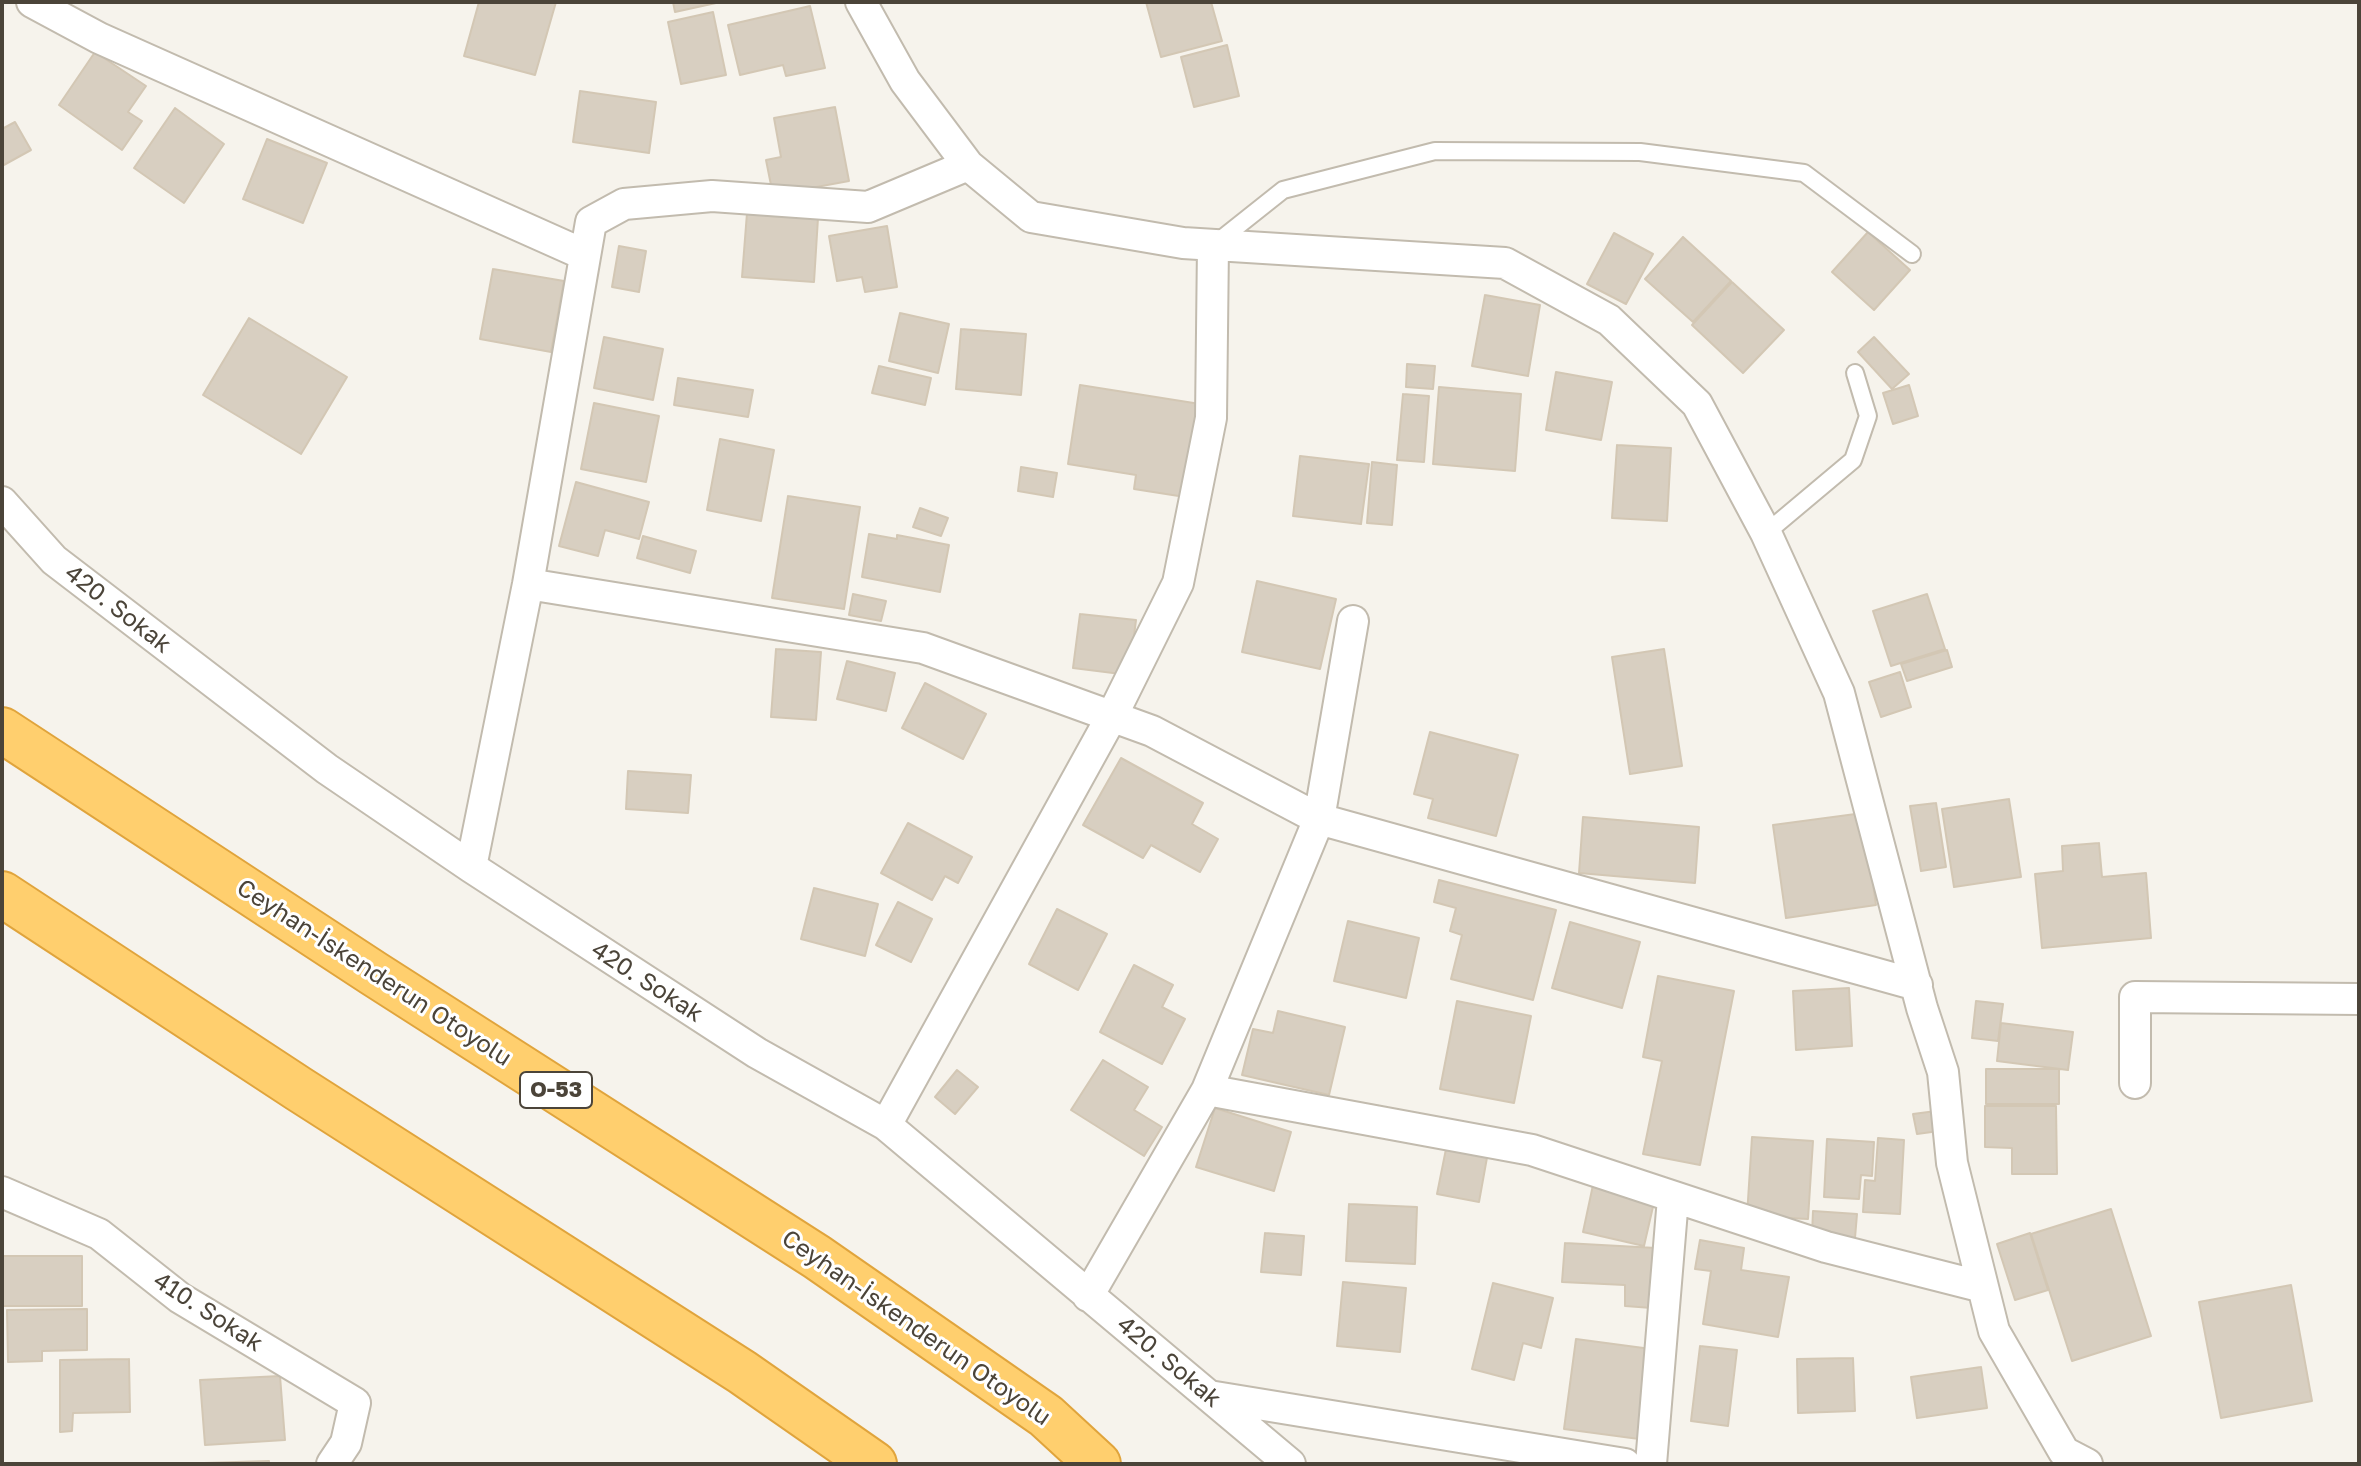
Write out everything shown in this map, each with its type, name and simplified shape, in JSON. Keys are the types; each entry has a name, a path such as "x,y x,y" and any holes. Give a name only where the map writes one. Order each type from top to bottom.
{"highway":[{"name":"Ceyhan-İskenderun Otoyolu","path":"2,730 360,965 817,1257 1046,1416 1098,1464"},
{"path":"2,894 299,1089 742,1372 874,1464"}],"street":[{"path":"861,2 905,81 968,165 1031,217 1183,243 1505,263 1609,320 1697,404 1766,533 1839,693 1943,1072 1952,1163 1994,1331 2064,1452 2087,1464"},
{"path":"34,3 113,45 585,255"},
{"path":"471,867 528,584 591,222 624,204 712,196 868,207 968,165"},
{"path":"886,1125 1112,716 1178,583 1211,418 1213,245"},
{"name":"420. Sokak","path":"2,502 54,560 327,769 471,867 757,1053 886,1125 1290,1464"},
{"path":"528,584 923,648 1152,731 1319,819 1917,985"},
{"path":"1088,1296 1207,1090 1319,819 1353,621"},
{"path":"2135,1083 2135,997 2359,999"},
{"path":"1207,1090 1532,1150 1826,1247 1983,1287"},
{"name":"410. Sokak","path":"2,1192 99,1234 180,1298 355,1403 346,1443 332,1464"},
{"path":"1651,1464 1673,1198"},
{"path":"1209,1396 1625,1464"}],"lane":[{"path":"1213,245 1283,190 1435,151 1640,152 1804,173 1912,254"},
{"path":"1766,533 1853,460 1868,416 1855,373"}],"building":[{"path":"479,2 556,2 535,75 464,56"},
{"path":"673,2 715,2 716,3 675,12"},
{"path":"1146,2 1211,2 1222,41 1161,57"},
{"path":"810,6 825,68 786,76 783,65 740,75 728,25"},
{"path":"713,12 726,75 681,84 668,22"},
{"path":"1227,45 1239,96 1194,107 1181,57"},
{"path":"95,52 146,86 128,112 142,121 122,150 59,105"},
{"path":"580,91 656,102 649,153 573,142"},
{"path":"835,107 849,181 773,195 766,160 781,157 774,118"},
{"path":"175,108 224,144 184,203 134,168"},
{"path":"15,122 31,150 2,166 2,129"},
{"path":"267,139 327,163 303,223 243,199"},
{"path":"747,213 818,218 814,282 742,277"},
{"path":"887,226 897,287 865,292 862,277 837,281 829,236"},
{"path":"1868,232 1910,270 1874,310 1832,272"},
{"path":"1614,233 1653,254 1626,304 1587,284"},
{"path":"1683,237 1731,281 1693,322 1645,279"},
{"path":"619,246 646,251 639,292 612,287"},
{"path":"493,269 564,281 551,352 480,339"},
{"path":"1732,282 1784,330 1743,373 1692,325"},
{"path":"1485,295 1540,305 1528,376 1472,366"},
{"path":"900,313 949,324 938,373 889,361"},
{"path":"249,318 347,377 301,454 203,395"},
{"path":"961,329 1026,334 1021,395 956,389"},
{"path":"604,337 663,349 653,400 594,388"},
{"path":"1874,337 1909,374 1892,389 1858,352"},
{"path":"1407,364 1435,366 1433,389 1406,387"},
{"path":"879,366 931,378 925,405 872,393"},
{"path":"1556,372 1612,382 1601,440 1546,430"},
{"path":"678,378 753,390 748,417 674,405"},
{"path":"1080,385 1200,404 1185,497 1134,489 1136,475 1068,464"},
{"path":"1909,385 1918,416 1893,424 1883,393"},
{"path":"1439,387 1521,394 1515,471 1433,464"},
{"path":"1403,394 1429,396 1424,462 1397,460"},
{"path":"594,403 659,416 646,482 581,469"},
{"path":"720,439 774,450 761,521 707,510"},
{"path":"1617,445 1671,448 1667,521 1612,518"},
{"path":"1300,456 1369,464 1361,524 1293,516"},
{"path":"1372,462 1397,465 1392,525 1367,523"},
{"path":"1021,467 1057,473 1053,497 1018,491"},
{"path":"576,482 649,502 639,539 605,530 598,556 559,546"},
{"path":"788,496 860,507 844,609 772,598"},
{"path":"920,508 948,518 941,536 913,527"},
{"path":"869,534 897,539 897,535 949,545 940,592 862,577"},
{"path":"643,536 696,551 690,573 637,558"},
{"path":"1257,581 1336,599 1320,669 1242,652"},
{"path":"853,594 886,601 881,621 849,615"},
{"path":"1927,594 1945,649 1891,666 1873,611"},
{"path":"1080,614 1136,620 1129,675 1073,668"},
{"path":"776,649 821,652 816,720 771,717"},
{"path":"1664,649 1682,766 1630,774 1612,657"},
{"path":"1947,650 1952,667 1907,681 1901,664"},
{"path":"847,661 895,673 886,711 837,699"},
{"path":"1900,672 1911,707 1881,717 1869,682"},
{"path":"925,683 986,714 963,759 902,728"},
{"path":"1430,732 1518,755 1496,836 1428,818 1433,799 1414,794"},
{"path":"1121,758 1203,803 1192,824 1218,839 1200,872 1151,845 1143,858 1083,825"},
{"path":"628,771 691,775 688,813 626,809"},
{"path":"2009,799 2021,877 1954,887 1942,809"},
{"path":"1936,803 1946,867 1921,871 1910,806"},
{"path":"1863,813 1876,905 1786,918 1773,825"},
{"path":"1583,817 1699,827 1695,883 1579,873"},
{"path":"908,823 972,857 958,883 945,876 932,900 881,873"},
{"path":"2099,843 2102,877 2146,873 2151,938 2042,948 2035,874 2063,871 2062,846"},
{"path":"1439,880 1556,910 1533,1000 1451,979 1462,935 1450,931 1456,908 1434,902"},
{"path":"814,888 878,904 865,956 801,939"},
{"path":"898,902 932,919 911,962 876,945"},
{"path":"1057,909 1107,934 1078,990 1029,964"},
{"path":"1348,921 1419,938 1406,998 1334,981"},
{"path":"1570,922 1640,942 1622,1008 1552,988"},
{"path":"1134,965 1173,985 1162,1007 1185,1019 1162,1064 1100,1032"},
{"path":"1658,976 1734,991 1700,1165 1643,1154 1662,1061 1643,1057"},
{"path":"1849,988 1852,1046 1796,1050 1793,991"},
{"path":"1457,1001 1531,1016 1514,1103 1440,1089"},
{"path":"1976,1001 2003,1004 1998,1041 1972,1038"},
{"path":"1278,1011 1345,1027 1329,1095 1242,1075 1253,1029 1273,1033"},
{"path":"2001,1023 2073,1032 2068,1070 1997,1061"},
{"path":"1103,1060 1148,1087 1134,1110 1162,1127 1144,1156 1071,1110"},
{"path":"1986,1069 2059,1069 2059,1104 1986,1104"},
{"path":"957,1070 978,1087 955,1114 935,1097"},
{"path":"1985,1106 2056,1106 2057,1174 2012,1174 2012,1148 1985,1147"},
{"path":"1215,1108 1291,1132 1274,1191 1196,1167"},
{"path":"1936,1111 1939,1131 1917,1134 1913,1114"},
{"path":"1752,1137 1813,1141 1808,1219 1747,1216"},
{"path":"1878,1138 1904,1140 1900,1214 1863,1212 1865,1180 1875,1181"},
{"path":"1827,1139 1874,1142 1872,1176 1861,1175 1859,1199 1824,1197"},
{"path":"1447,1144 1488,1152 1479,1202 1437,1194"},
{"path":"1593,1185 1655,1198 1644,1246 1583,1232"},
{"path":"1349,1204 1417,1207 1415,1264 1346,1261"},
{"path":"2111,1209 2151,1336 2072,1361 2031,1234"},
{"path":"1813,1211 1857,1214 1855,1238 1812,1235"},
{"path":"1265,1233 1304,1236 1301,1275 1261,1272"},
{"path":"2030,1233 2048,1290 2015,1300 1997,1244"},
{"path":"1700,1240 1744,1248 1741,1270 1789,1277 1778,1337 1703,1324 1711,1271 1695,1269"},
{"path":"1565,1243 1656,1248 1652,1308 1625,1306 1625,1285 1562,1282"},
{"path":"2,1256 82,1256 82,1306 2,1306"},
{"path":"1343,1282 1406,1288 1400,1352 1337,1346"},
{"path":"1493,1283 1553,1298 1541,1348 1523,1343 1514,1380 1472,1369"},
{"path":"2291,1285 2312,1401 2221,1418 2199,1302"},
{"path":"87,1309 87,1350 42,1351 42,1361 8,1362 7,1310"},
{"path":"1576,1339 1651,1349 1639,1439 1564,1429"},
{"path":"1700,1346 1737,1350 1728,1426 1691,1421"},
{"path":"1853,1358 1855,1411 1798,1413 1797,1359"},
{"path":"129,1359 130,1412 73,1413 72,1431 60,1432 60,1360"},
{"path":"1981,1367 1987,1408 1917,1418 1911,1377"},
{"path":"280,1376 285,1440 205,1445 200,1380"},
{"path":"269,1461 269,1464 204,1464 204,1463"}]}
